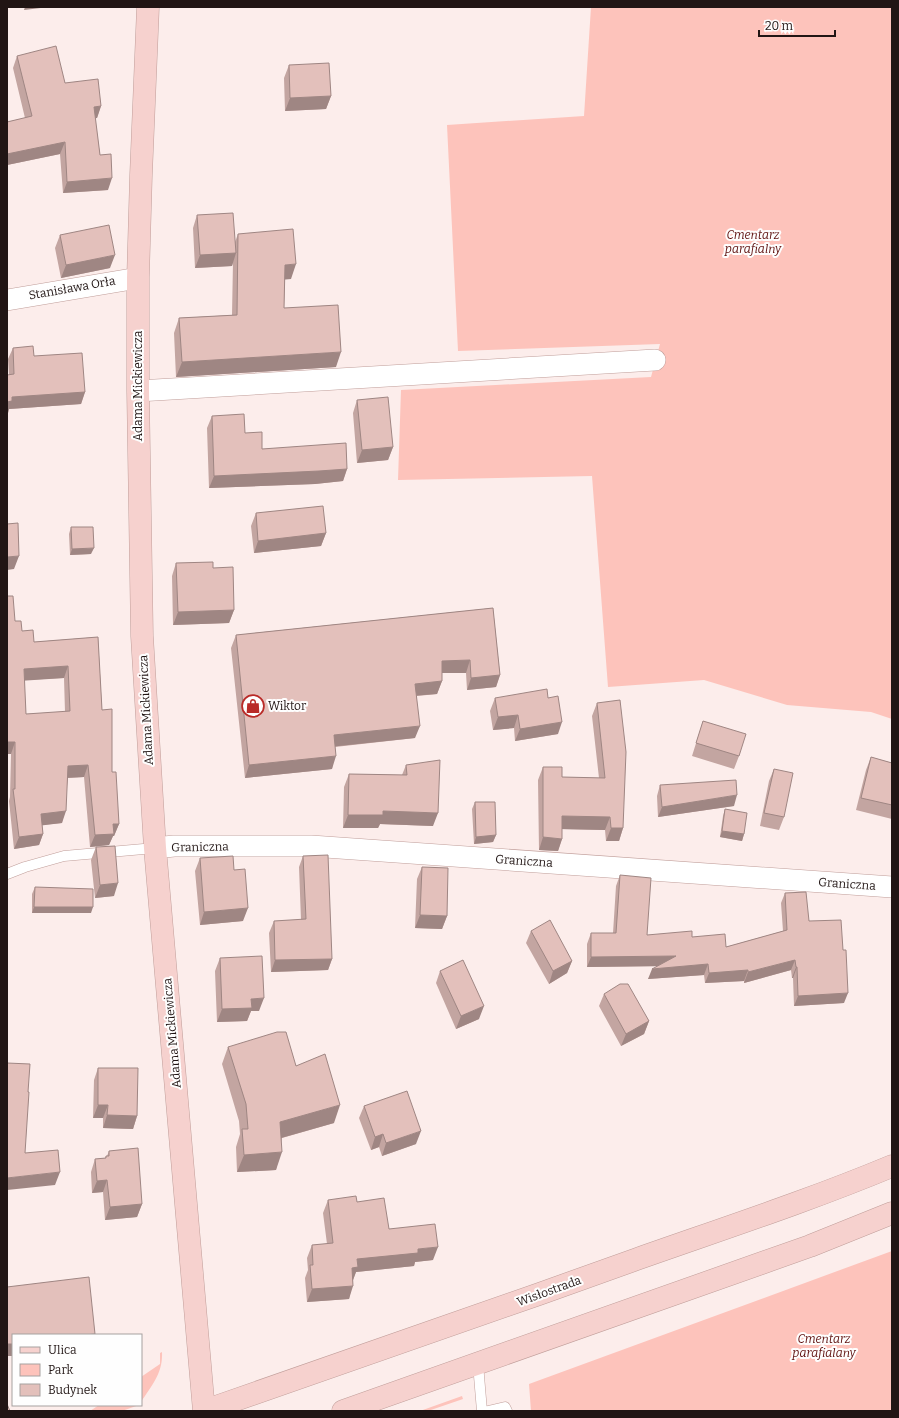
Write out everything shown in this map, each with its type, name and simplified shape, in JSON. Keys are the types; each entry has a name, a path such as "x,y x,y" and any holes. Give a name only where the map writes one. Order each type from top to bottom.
{"street":[{"name":"Adama Mickiewicza","path":"148,7 138,278 138,390 142,636 155,848 204,1411"},
{"name":"Stanisława Orła","path":"7,300 138,278"},
{"path":"138,390 655,360"},
{"name":"Graniczna","path":"155,848 174,846 311,846 892,887"},
{"name":"Wisłostrada","path":"204,1411 749,1219 858,1180 892,1166"},
{"path":"343,1411 810,1246 892,1213"}],"lane":[{"path":"7,874 64,856 155,848"},
{"path":"478,1364 482,1411"},
{"path":"488,1411 506,1409"}],"green space":[{"name":"Cmentarz parafialny","path":"591,7 892,7 892,719 871,712 787,705 704,680 608,687 592,476 398,480 401,390 651,377 660,344 458,351 447,125 584,116"},
{"name":"Cmentarz parafialany","path":"892,1251 892,1411 531,1411 529,1384"},
{"path":"162,1352 162,1359 159,1373 142,1400 142,1376 160,1364 160,1353"},
{"path":"462,1396 463,1399 428,1411 420,1411"},
{"path":"98,1406 136,1406 122,1411 90,1411"}],"building":[{"path":"56,46 65,83 98,79 101,106 94,107 100,155 111,154 112,178 67,182 65,142 7,154 7,122 32,116 17,56"},
{"path":"329,63 331,96 290,98 289,65"},
{"path":"233,213 236,253 200,255 197,215"},
{"path":"109,225 115,255 66,265 60,235"},
{"path":"293,229 296,264 285,265 284,308 338,305 341,352 182,362 179,318 237,315 238,234"},
{"path":"33,346 34,356 82,353 85,392 12,397 12,401 7,402 7,375 14,374 13,348"},
{"path":"388,397 393,447 362,450 357,400"},
{"path":"244,414 245,433 262,432 262,449 346,443 347,469 214,476 212,416"},
{"path":"323,506 326,533 258,541 256,513"},
{"path":"18,523 19,556 7,557 7,524"},
{"path":"71,527 93,527 94,548 72,549"},
{"path":"213,562 213,568 233,567 234,610 178,612 176,563"},
{"path":"7,596 13,596 15,621 21,621 22,631 33,630 34,642 98,637 102,710 112,709 112,772 116,772 119,824 113,824 114,834 95,835 88,765 68,766 66,811 41,814 43,834 19,837 13,789 15,789 15,742 7,742","holes":["68,666 70,711 26,714 24,669"]},
{"path":"493,608 500,675 471,678 470,660 442,661 442,681 415,684 420,726 334,735 336,756 249,765 236,635"},
{"path":"547,689 548,698 558,696 562,722 520,729 518,715 498,717 495,698"},
{"path":"620,700 626,752 623,828 611,828 610,817 562,816 562,839 543,837 543,767 562,767 562,777 605,778 597,703"},
{"path":"703,721 746,734 739,756 696,743"},
{"path":"871,757 892,763 892,805 861,798"},
{"path":"440,760 438,813 383,811 383,815 348,815 349,774 407,775 406,765"},
{"path":"774,769 793,773 784,817 764,813"},
{"path":"736,780 737,795 662,807 660,785"},
{"path":"475,802 495,802 496,835 476,837"},
{"path":"725,809 747,813 744,834 722,831"},
{"path":"115,846 118,883 100,885 96,847"},
{"path":"328,855 332,959 275,960 274,921 306,919 303,856"},
{"path":"233,856 234,870 245,869 248,908 204,912 200,858"},
{"path":"422,867 448,868 447,916 420,915"},
{"path":"620,875 651,878 647,935 692,931 692,937 725,934 726,947 787,930 785,893 806,892 809,921 841,920 843,950 846,950 848,993 798,996 797,967 795,960 748,972 748,970 709,973 708,964 652,969 676,956 591,957 591,933 616,933"},
{"path":"35,887 93,889 93,907 34,907"},
{"path":"550,920 572,961 553,971 531,931"},
{"path":"262,956 264,998 251,999 252,1008 222,1009 220,958"},
{"path":"463,960 484,1006 461,1016 440,971"},
{"path":"620,984 628,984 649,1021 626,1034 604,994"},
{"path":"277,1032 286,1032 296,1066 325,1054 340,1105 280,1122 282,1152 244,1155 242,1129 248,1129 246,1104 228,1047"},
{"path":"7,1063 30,1064 25,1153 58,1150 60,1172 7,1178"},
{"path":"98,1068 138,1068 137,1116 107,1115 108,1105 98,1105"},
{"path":"407,1091 421,1131 386,1143 383,1134 375,1137 364,1106"},
{"path":"138,1148 142,1204 110,1207 107,1180 97,1181 95,1159 106,1158 106,1156 109,1156 109,1151"},
{"path":"356,1196 357,1202 384,1198 389,1229 435,1224 438,1247 418,1249 418,1253 357,1259 358,1267 352,1268 353,1286 312,1289 310,1265 313,1265 312,1245 333,1243 328,1200"},
{"path":"89,1277 95,1334 12,1334 12,1344 7,1344 7,1287"},
{"path":"7,1404 10,1411 7,1411"}],"place":[{"name":"Wiktor","path":"253,706"}]}
